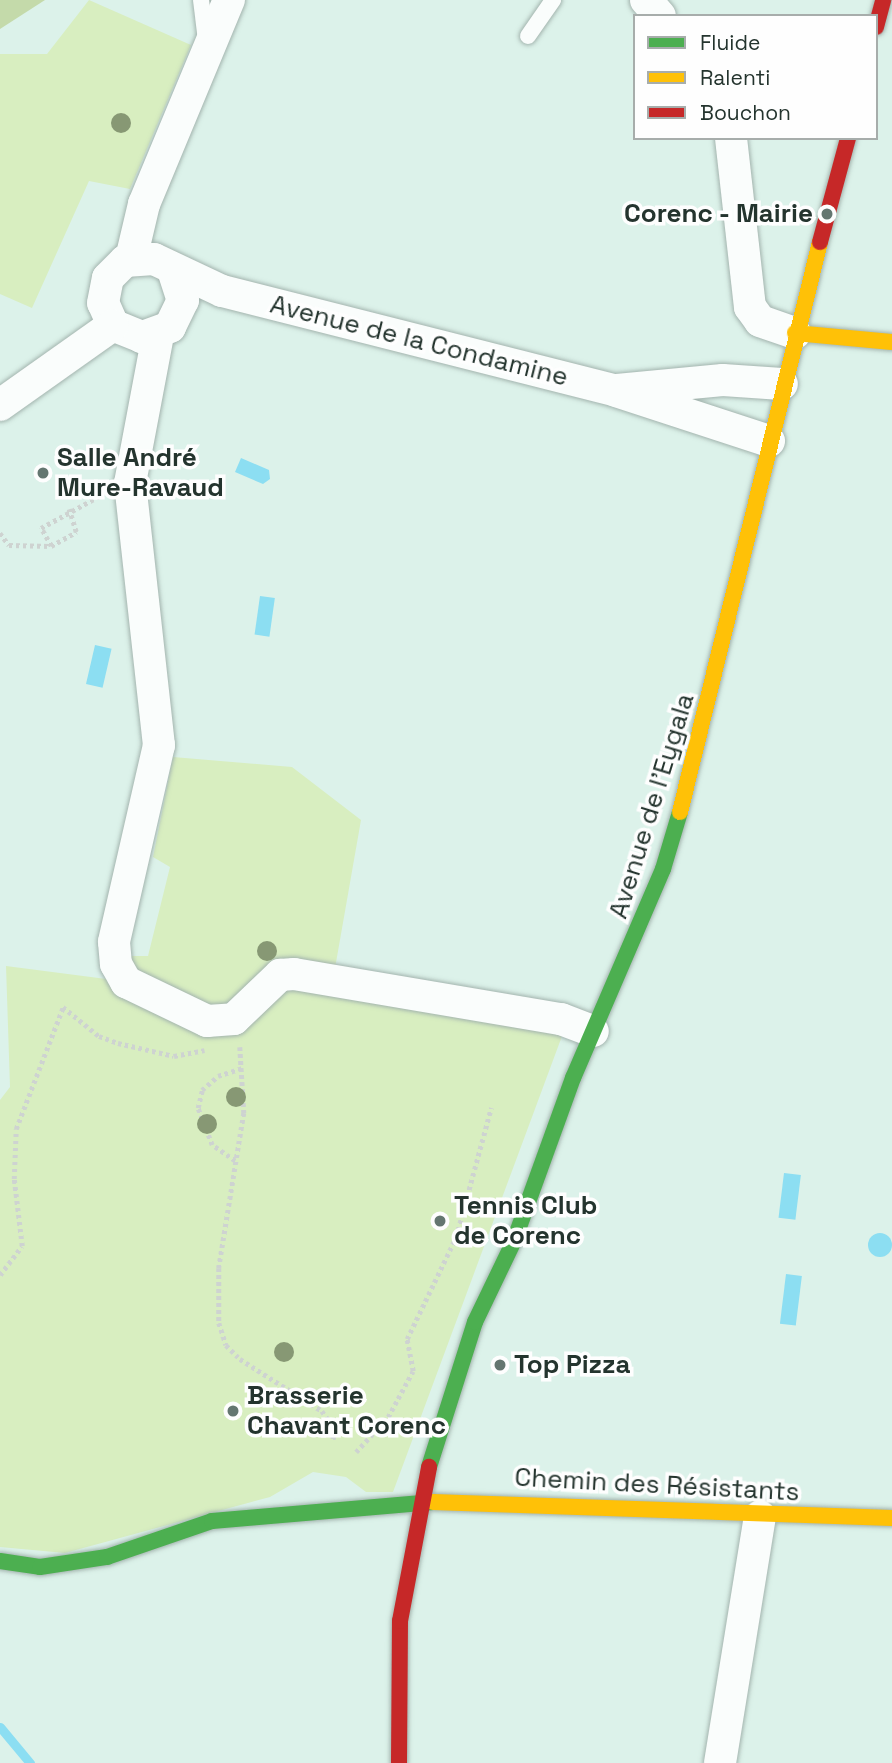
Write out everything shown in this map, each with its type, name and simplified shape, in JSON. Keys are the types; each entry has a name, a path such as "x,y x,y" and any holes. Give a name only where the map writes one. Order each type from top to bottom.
{"street":[{"path":"222,291 168,325 134,336 113,325 103,303 105,284 131,259 144,204 229,0"},
{"path":"646,0 658,14"},
{"path":"878,19 883,0"},
{"path":"731,140 751,307 772,328 795,333 892,342"},
{"name":"Avenue de l'Eygala","path":"399,1763 400,1620 420,1504 475,1322 530,1203 593,1031 663,869 705,726 782,384 847,140"},
{"name":"Avenue de la Condamine","path":"131,259 154,259 222,291 615,391 769,441"},
{"path":"173,270 183,292 168,325 130,483 159,745 114,942 116,964 126,982 150,999 207,1021 234,1019 280,975 293,974 561,1019 593,1031"},
{"path":"0,405 113,325"},
{"name":"Avenue de la Condamine","path":"615,391 723,380 782,384"},
{"name":"Chemin des Résistants","path":"0,1561 40,1567 107,1557 212,1521 451,1500 760,1516 892,1518"},
{"path":"720,1763 760,1516"}],"lane":[{"path":"201,0 208,49"},
{"path":"528,36 553,0"}],"path":[{"path":"51,546 41,528 69,509 130,483"},
{"path":"0,533 9,545 51,546 76,532 69,509"},
{"path":"0,1275 22,1246 14,1179 16,1129 63,1007 99,1037 141,1050 174,1056 210,1048"},
{"path":"234,1019 243,1068 244,1113 219,1268 219,1323 226,1345 322,1411 335,1429 333,1442"},
{"path":"235,1161 212,1145 198,1108 202,1090 218,1076 243,1068"},
{"path":"356,1452 388,1417 413,1371 407,1339 456,1237 491,1108"}],"green space":[{"path":"0,0 45,0 0,29"},
{"path":"89,0 191,45 130,189 89,181 32,308 0,294 0,54 47,54"},
{"path":"173,757 292,767 361,820 334,974 216,1011 154,996 127,956 148,956 170,867 153,857"},
{"path":"6,966 114,980 205,1026 274,987 565,1028 393,1492 366,1492 346,1477 313,1472 270,1497 65,1553 0,1547 0,1100 10,1087"}],"water":[{"path":"241,458 269,470 270,479 263,484 235,472"},
{"path":"260,596 275,598 269,637 255,635"},
{"path":"95,645 112,649 103,688 86,684"},
{"path":"784,1173 801,1175 795,1220 779,1218"},
{"path":"880,1233 889,1236 892,1245 889,1254 880,1257 871,1254 868,1245 871,1236"},
{"path":"786,1274 802,1276 796,1326 780,1324"}],"waterway":[{"path":"0,1727 30,1763"}],"traffic: fast":[{"path":"429,1467 475,1322 514,1241 573,1078 663,869 680,812"},
{"path":"0,1561 40,1567 107,1557 212,1521 433,1502"}],"traffic: slow":[{"path":"680,812 820,242"},
{"path":"795,333 892,342"},
{"path":"433,1502 892,1518"}],"traffic: jam":[{"path":"878,19 883,0"},
{"path":"820,242 847,140"},
{"path":"399,1763 400,1621 429,1467"}],"place":[{"name":"Corenc - Mairie","path":"827,214"},
{"name":"Salle André Mure-Ravaud","path":"43,473"},
{"name":"Tennis Club de Corenc","path":"440,1221"},
{"name":"Top Pizza","path":"500,1365"},
{"name":"Brasserie Chavant Corenc","path":"233,1411"}]}
